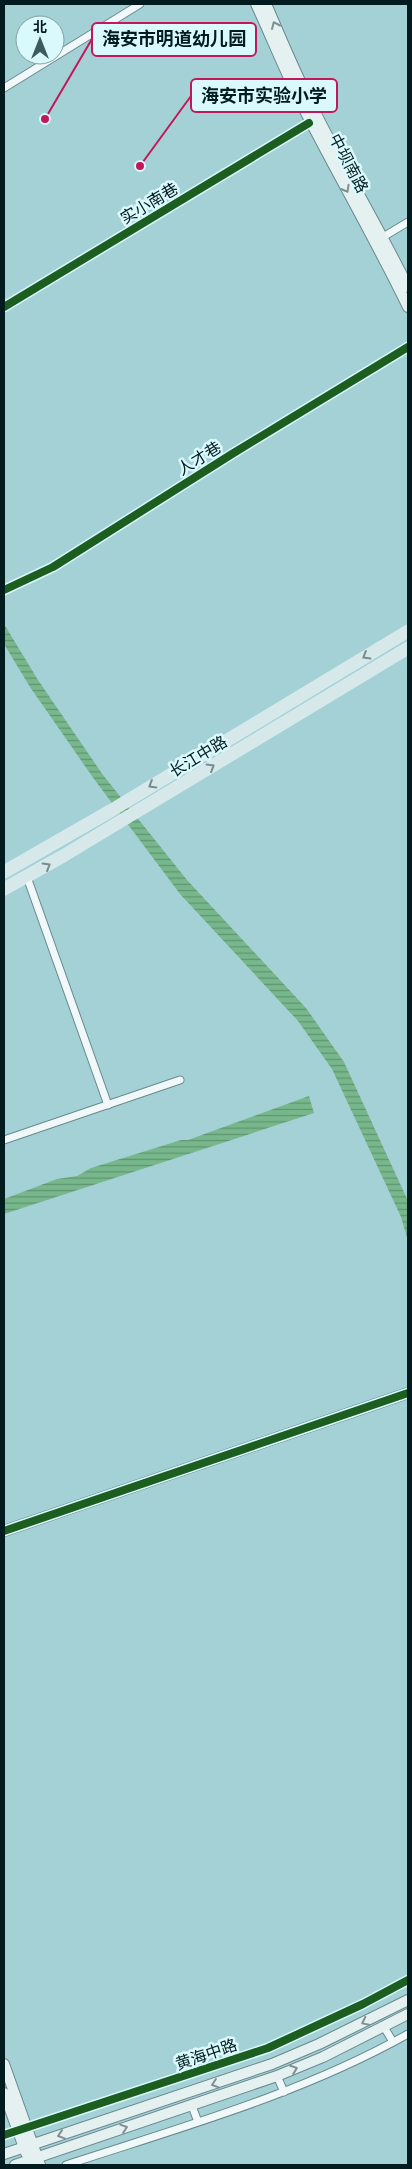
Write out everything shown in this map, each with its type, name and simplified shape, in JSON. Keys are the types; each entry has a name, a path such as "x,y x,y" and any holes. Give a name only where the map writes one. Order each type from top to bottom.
{"main road":[{"name":"长江中路","path":"4,872 112,810 408,631"},
{"name":"长江中路","path":"4,889 139,811 408,648"}],"street":[{"path":"4,88 140,4"},
{"name":"中坝南路","path":"256,4 299,99 376,241 408,307"},
{"name":"中坝南路","path":"266,4 306,95 408,287"},
{"path":"306,95 299,102 308,123 334,171 345,170"},
{"name":"实小南巷","path":"4,307 308,123"},
{"path":"383,237 408,222"},
{"name":"人才巷","path":"4,590 53,567 232,454 408,347"},
{"path":"27,877 108,1105"},
{"path":"4,1140 180,1080"},
{"path":"4,1531 408,1393"},
{"name":"黄海中路","path":"4,2135 268,2048 364,2004 408,1980"},
{"name":"黄海中路","path":"4,2154 280,2061 370,2020 408,2000"},
{"path":"15,2165 34,2162 277,2076 323,2057 408,2014"},
{"path":"384,2027 393,2042"},
{"path":"66,2165 284,2092 356,2062 408,2034"},
{"path":"4,2064 22,2129 34,2162"},
{"path":"277,2076 284,2092"},
{"path":"183,2077 188,2093"},
{"path":"4,2092 22,2129"},
{"path":"192,2106 198,2122"}],"shaded area":[{"path":"4,624 38,680 103,775 187,880 306,1008 344,1062 408,1201 408,1241 401,1217 332,1069 298,1021 180,894 94,779 30,687 4,644"},
{"path":"309,1096 314,1113 4,1214 4,1199 57,1179 77,1176 91,1168 181,1140 188,1140"}],"cycle path":[{"path":"4,307 309,123"},
{"path":"4,590 53,567 232,454 408,347"},
{"path":"4,1531 408,1393"},
{"path":"4,2135 268,2048 363,2004 408,1980"}],"place":[{"name":"海安市明道幼儿园","path":"45,119"},
{"name":"海安市实验小学","path":"140,166"}]}
